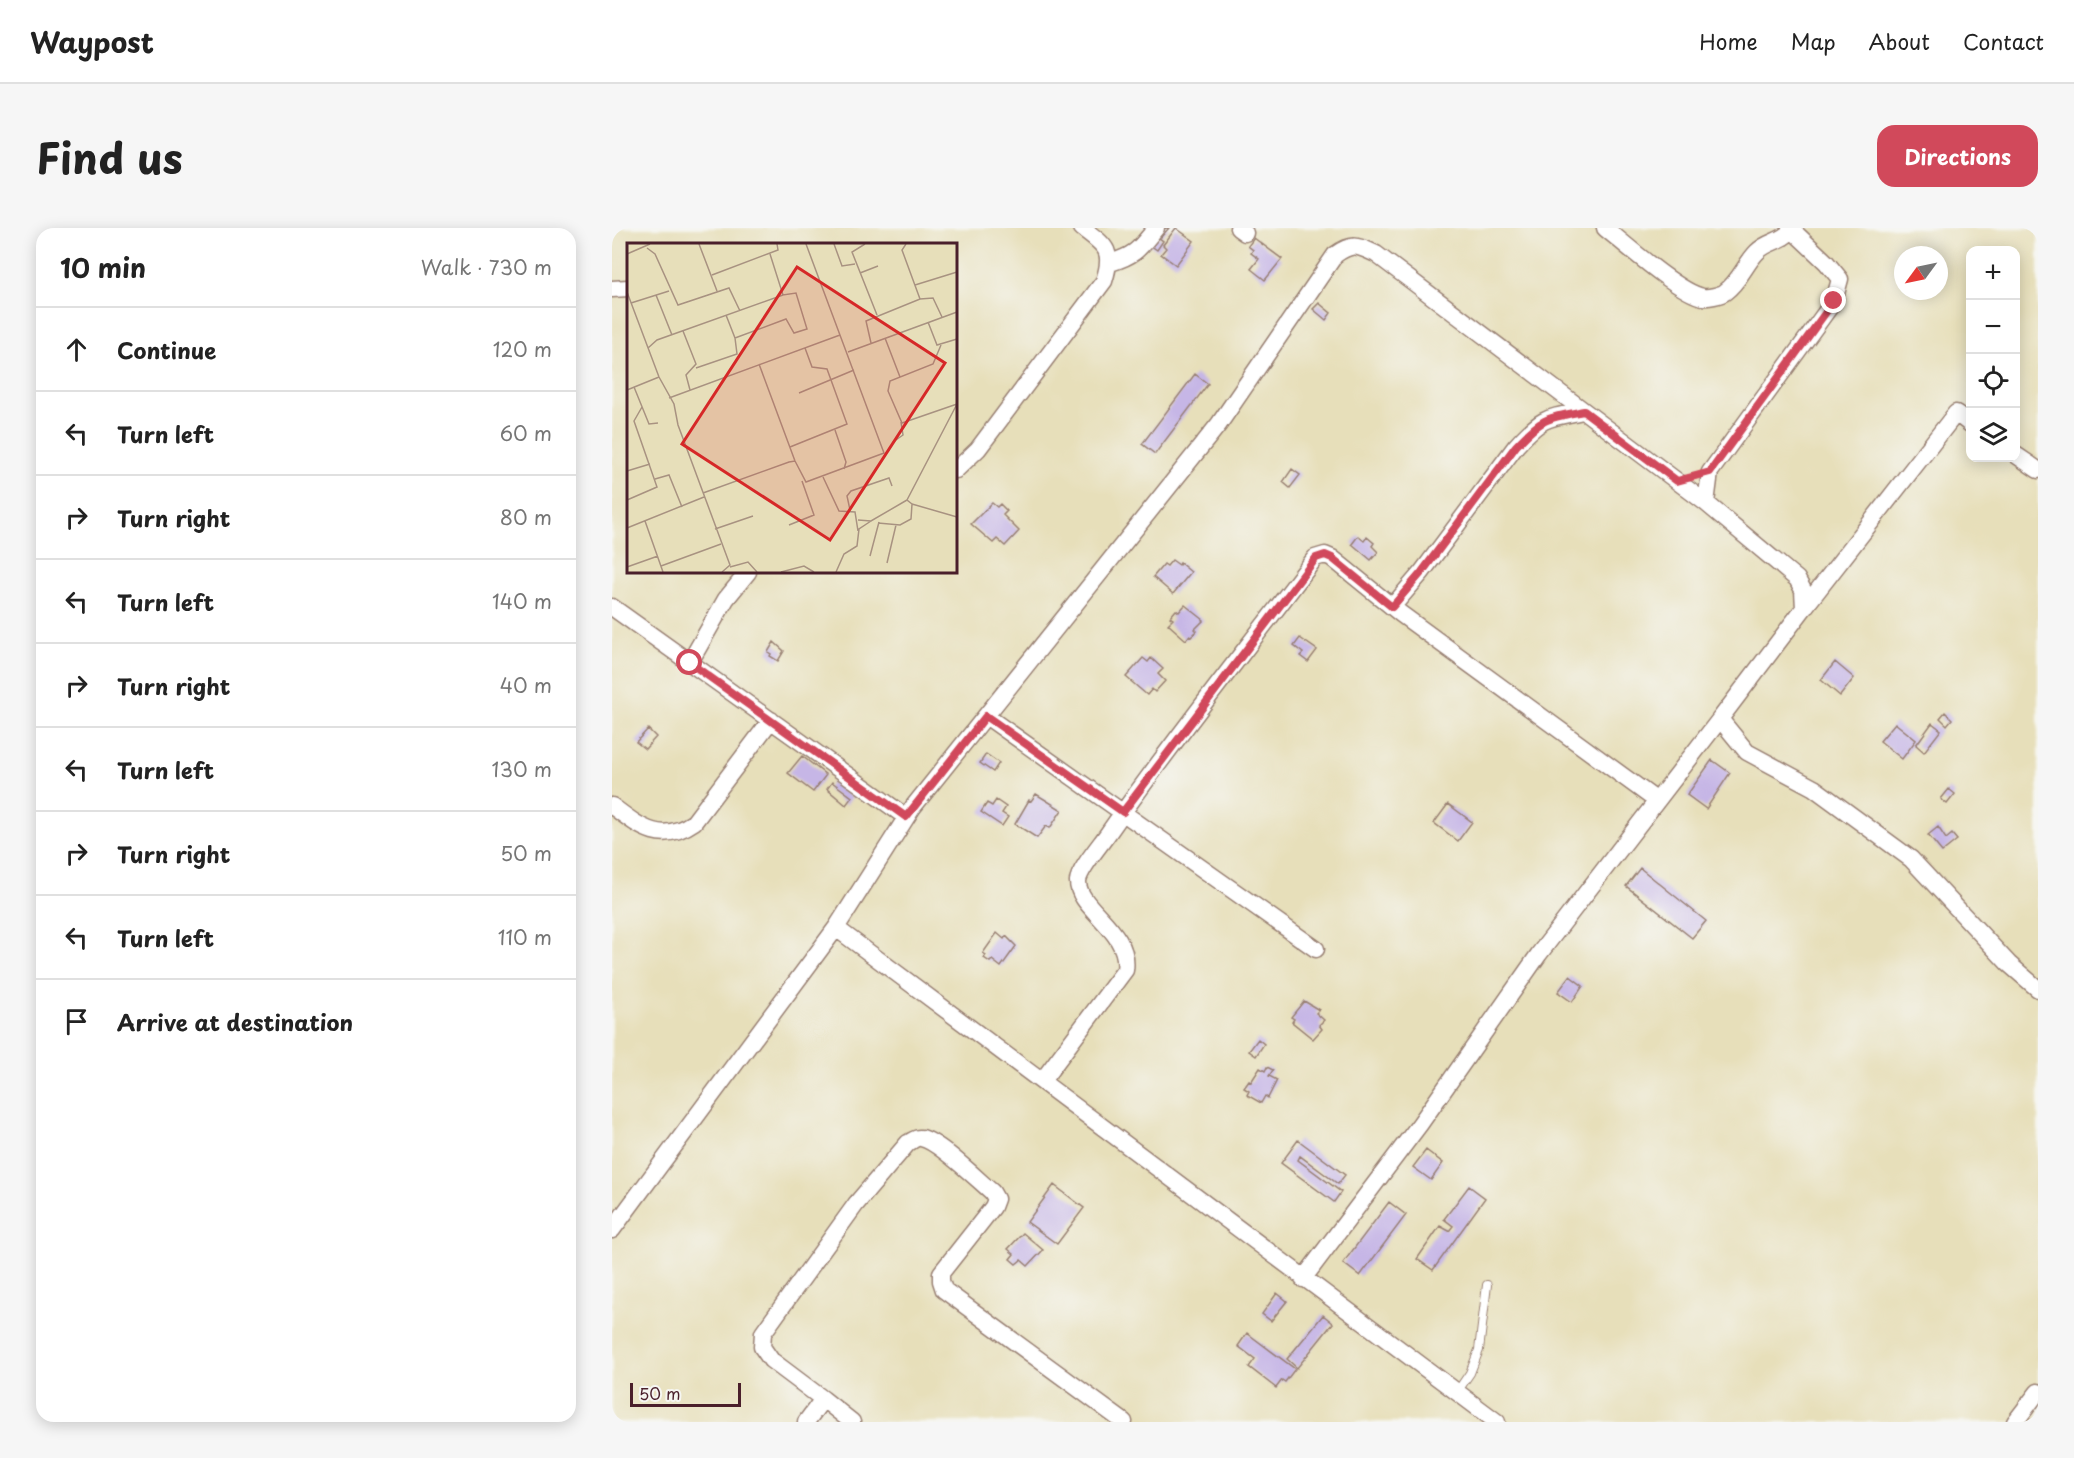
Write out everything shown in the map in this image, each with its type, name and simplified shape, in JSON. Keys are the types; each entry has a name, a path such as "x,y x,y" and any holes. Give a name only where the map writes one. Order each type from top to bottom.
{"street":[{"path":"957,469 978,449 1104,281 1110,263 1108,253 1100,241 1082,228"},
{"path":"1110,263 1136,252 1156,228"},
{"path":"1605,228 1682,289 1704,298 1724,293 1738,279 1757,251 1770,242 1786,238 1790,229 1826,262 1840,279 1834,301 1710,472 1706,502"},
{"path":"612,1230 836,928 906,817 1219,424 1335,255 1347,246 1359,246 1376,254 1706,502 1797,579 1803,590 1804,608"},
{"path":"612,290 627,288"},
{"path":"1392,607 1422,572 1516,446 1534,427 1547,418 1584,411"},
{"path":"1303,1279 1420,1124 1539,954 1804,608 1956,413 1966,420"},
{"path":"2020,458 2038,470"},
{"path":"1677,481 1710,472"},
{"path":"1042,1081 1125,970 1126,960 1118,939 1080,892 1079,876 1123,812 1316,558 1325,555 1332,558 1392,607 1657,801"},
{"path":"690,663 726,599 747,573"},
{"path":"612,606 906,817"},
{"path":"986,716 1316,950"},
{"path":"1720,719 1747,752 1814,788 1911,859 2009,964 2038,989"},
{"path":"612,806 638,826 661,833 680,831 694,822 771,720"},
{"path":"836,928 1497,1422"},
{"path":"852,1422 771,1360 762,1347 763,1333 856,1204 908,1143 916,1138 922,1138 945,1152 992,1192 996,1199 993,1207 941,1273 944,1290 1124,1422"},
{"path":"2015,1422 2038,1392"},
{"path":"806,1422 823,1399"}],"lane":[{"path":"1457,1392 1470,1372 1479,1350 1487,1285"}],"building":[{"path":"1151,228 1169,228 1161,237 1157,233 1154,234 1163,241 1157,250 1143,240"},
{"path":"1176,228 1194,241 1176,265 1161,254 1166,248 1163,245"},
{"path":"1254,238 1282,259 1265,280 1251,269 1259,259 1251,253 1253,250 1248,246"},
{"path":"1319,303 1331,313 1326,320 1313,309"},
{"path":"1195,374 1208,384 1155,454 1142,444"},
{"path":"1292,469 1300,475 1290,488 1283,482"},
{"path":"992,503 997,507 1000,504 1007,511 1003,515 1019,531 1005,546 997,539 993,543 971,524"},
{"path":"1358,536 1364,541 1367,537 1374,543 1372,546 1378,552 1371,560 1352,544"},
{"path":"1172,560 1191,572 1173,594 1153,577 1164,564 1167,566"},
{"path":"1185,605 1204,620 1195,629 1197,631 1186,640 1168,624 1173,619 1170,617 1176,610 1179,612"},
{"path":"1300,638 1317,650 1308,662 1300,656 1303,653 1294,646"},
{"path":"774,642 784,651 778,661 768,652"},
{"path":"1143,658 1148,662 1151,658 1163,669 1158,674 1165,681 1155,692 1152,689 1147,695 1126,677"},
{"path":"1835,662 1854,678 1840,696 1821,680"},
{"path":"1945,712 1952,719 1947,725 1940,718"},
{"path":"1895,723 1916,740 1902,759 1880,741"},
{"path":"1932,723 1941,730 1924,752 1916,745"},
{"path":"648,729 656,737 645,749 636,742"},
{"path":"986,754 999,763 993,772 980,763"},
{"path":"802,756 826,775 813,792 788,773"},
{"path":"1712,760 1730,773 1706,809 1687,795"},
{"path":"832,782 852,797 846,805 827,789"},
{"path":"1949,789 1955,794 1947,804 1941,799"},
{"path":"1036,794 1062,810 1050,828 1046,826 1037,838 1015,824 1029,800 1031,801"},
{"path":"996,800 1006,807 1002,813 1008,817 1002,826 981,812 987,803 992,806"},
{"path":"1448,804 1472,822 1458,841 1434,823"},
{"path":"1938,827 1946,839 1952,834 1957,840 1942,852 1928,835"},
{"path":"1640,868 1706,921 1692,938 1626,886"},
{"path":"997,933 1004,939 1006,936 1016,946 1001,967 992,960 990,962 984,958 986,955 983,953"},
{"path":"1570,976 1583,986 1572,1002 1558,992"},
{"path":"1304,1001 1319,1010 1316,1013 1324,1020 1319,1025 1322,1029 1313,1039 1292,1022 1294,1019 1291,1017"},
{"path":"1258,1039 1264,1044 1256,1056 1249,1051"},
{"path":"1267,1067 1273,1070 1269,1076 1277,1080 1268,1098 1265,1096 1261,1103 1247,1095 1249,1091 1244,1088 1260,1068 1265,1071"},
{"path":"1298,1140 1345,1175 1338,1184 1300,1156 1298,1160 1341,1192 1334,1202 1281,1163"},
{"path":"1426,1150 1443,1163 1431,1180 1413,1167"},
{"path":"1054,1185 1084,1208 1057,1244 1027,1222"},
{"path":"1469,1186 1485,1198 1433,1270 1417,1259 1440,1226 1449,1231 1453,1226 1444,1219"},
{"path":"1389,1202 1406,1215 1360,1276 1343,1263"},
{"path":"1023,1233 1043,1250 1028,1266 1021,1260 1016,1264 1010,1259 1014,1254 1008,1249"},
{"path":"1277,1293 1287,1301 1271,1321 1262,1314"},
{"path":"1323,1315 1333,1323 1297,1368 1287,1359"},
{"path":"1247,1333 1295,1369 1285,1382 1282,1380 1276,1388 1249,1367 1255,1359 1238,1346"}],"route":[{"path":"690,663 906,817 986,716 1123,812 1316,558 1325,555 1332,558 1392,607 1422,572 1516,446 1534,427 1547,418 1584,411 1677,481 1710,472 1834,301"}]}
